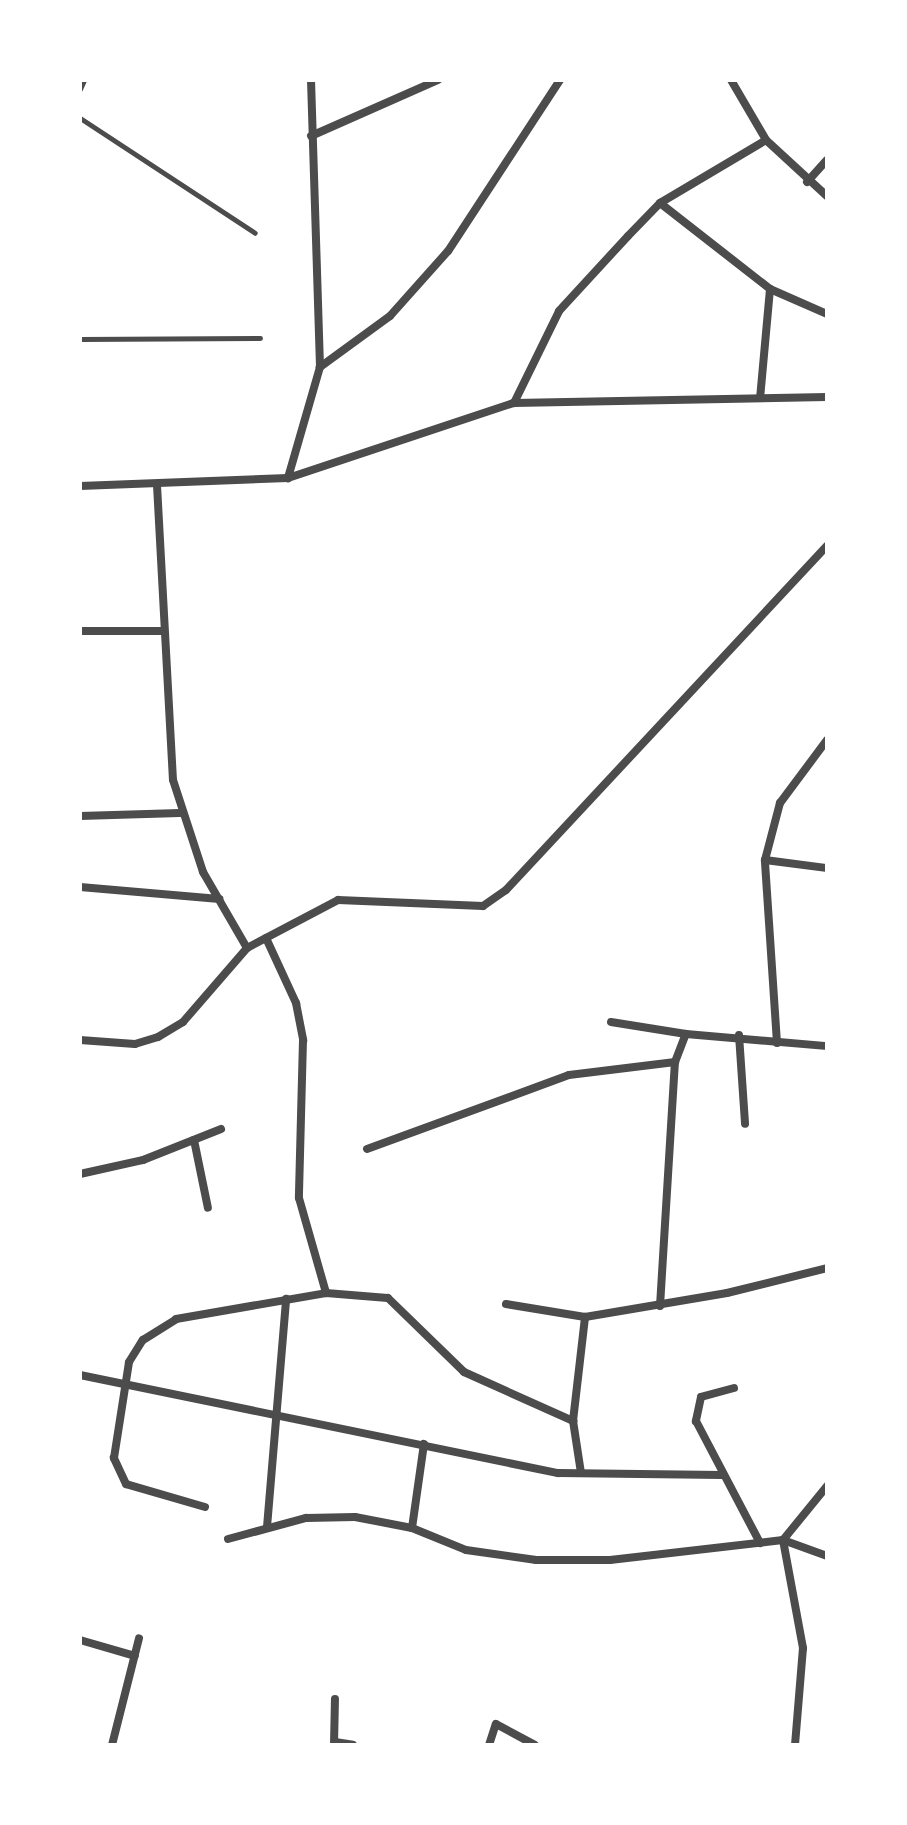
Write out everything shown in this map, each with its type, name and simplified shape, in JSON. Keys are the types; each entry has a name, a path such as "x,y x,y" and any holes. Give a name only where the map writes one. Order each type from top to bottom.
{"street":[{"path":"80,89 84,80"},
{"path":"288,478 320,367 311,80"},
{"path":"311,136 438,80"},
{"path":"320,367 390,316 448,251 560,80"},
{"path":"731,80 766,140 807,182 827,196"},
{"path":"80,118 255,233"},
{"path":"514,404 560,310 660,203 766,140"},
{"path":"807,182 827,160"},
{"path":"660,203 770,288 827,314"},
{"path":"760,398 770,288"},
{"path":"80,339 260,338"},
{"path":"80,486 288,478 514,404 827,398"},
{"path":"158,486 161,631 180,813 247,948"},
{"path":"80,1040 136,1044 158,1037 182,1022 247,948 338,900 482,906 506,890 827,546"},
{"path":"80,631 161,631"},
{"path":"777,1043 766,860 780,802 827,740"},
{"path":"80,816 180,813"},
{"path":"766,860 827,868"},
{"path":"80,888 219,898"},
{"path":"266,938 296,1004 304,1040 299,1198 326,1293"},
{"path":"611,1022 686,1034 739,1034 777,1043 827,1046"},
{"path":"660,1306 675,1062 686,1034"},
{"path":"739,1034 745,1124"},
{"path":"367,1148 569,1075 675,1062"},
{"path":"80,1174 220,1129"},
{"path":"194,1140 208,1208"},
{"path":"506,1304 585,1317 660,1306 827,1268"},
{"path":"205,1507 126,1484 115,1442 129,1388 129,1362 143,1340 176,1319 326,1293 388,1298 464,1372 573,1421"},
{"path":"266,1526 286,1299"},
{"path":"581,1474 573,1421 585,1317"},
{"path":"80,1375 129,1388 581,1474 722,1476"},
{"path":"734,1388 700,1397 694,1406 722,1476 760,1543"},
{"path":"412,1528 424,1444"},
{"path":"795,1745 802,1648 784,1540 827,1486"},
{"path":"228,1539 266,1526 355,1517 412,1528 466,1550 536,1560 610,1560 784,1540 827,1556"},
{"path":"112,1745 139,1638"},
{"path":"80,1640 135,1656"},
{"path":"335,1699 335,1744 354,1745"},
{"path":"489,1745 496,1724 535,1745"}]}
